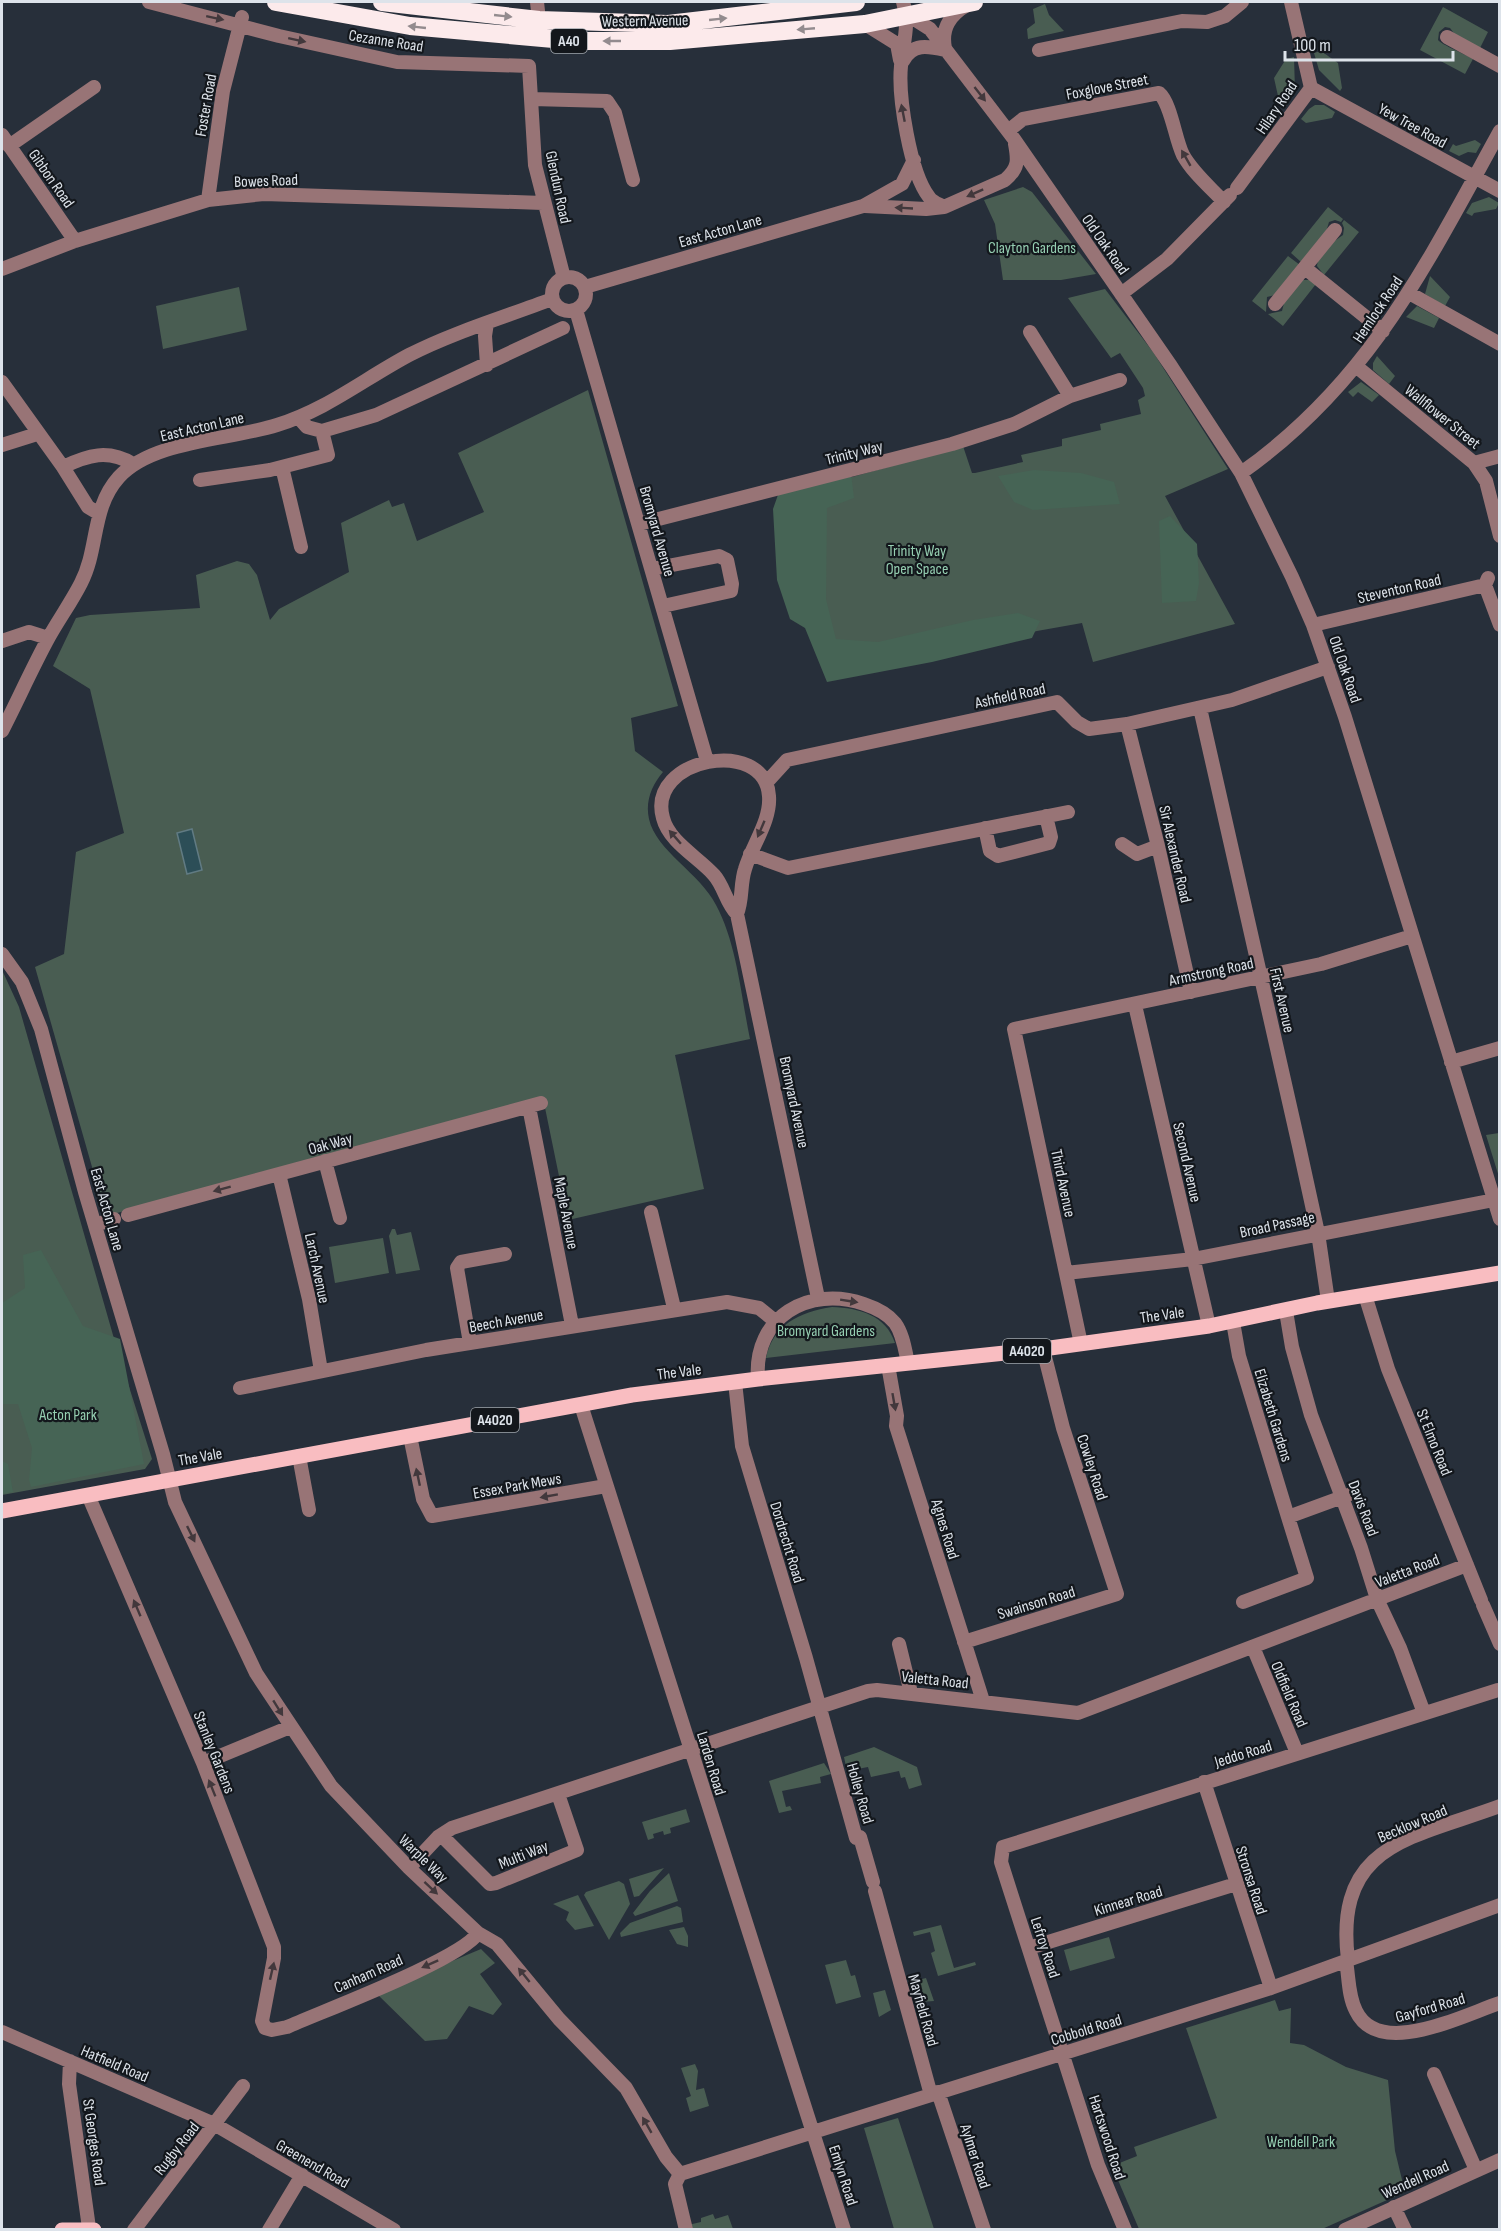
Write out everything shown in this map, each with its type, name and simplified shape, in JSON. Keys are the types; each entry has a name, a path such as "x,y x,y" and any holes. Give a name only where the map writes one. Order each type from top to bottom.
{"highway":[{"name":"Western Avenue","path":"276,2 410,26 576,41 670,41 865,24 894,20 905,8"},
{"name":"Western Avenue","path":"382,2 539,20 668,24 763,7 850,2"},
{"name":"A40","path":"905,8 975,2"}],"main road":[{"name":"A4020","path":"1365,1294 1500,1273"},
{"name":"The Vale","path":"2,1511 581,1405 758,1379 1043,1349 1209,1326 1365,1294"},
{"path":"62,2229 92,2229"}],"street":[{"name":"Cezanne Road","path":"149,2 241,21 279,36 397,62 529,66"},
{"path":"537,2 539,20"},
{"path":"901,65 907,54 914,49 926,46 945,50 944,31 950,18 962,8 975,2"},
{"path":"1039,50 1182,21 1207,22 1225,16 1242,2"},
{"name":"Hilary Road","path":"1121,294 1167,259 1231,194 1311,88 1291,2"},
{"path":"905,8 900,95 914,160 930,199 944,207 1005,180 1026,176 1044,184"},
{"name":"Old Oak Road","path":"905,8 930,29 1011,135 1172,366 1240,473 1317,620 1328,667 1500,1220"},
{"name":"Foster Road","path":"207,200 223,91 241,21"},
{"path":"865,24 897,44 901,65"},
{"path":"1447,37 1500,66"},
{"name":"Glendun Road","path":"529,66 535,165 564,278"},
{"path":"5,141 94,87"},
{"name":"Yew Tree Road","path":"1311,88 1500,191"},
{"name":"Foxglove Street","path":"1011,135 1023,119 1159,93 1163,96 1175,135 1190,165 1231,194"},
{"path":"532,99 607,101 615,112 633,180"},
{"name":"Hemlock Road","path":"1240,473 1292,433 1357,368 1408,293 1500,131"},
{"path":"1005,180 1018,164 1011,135"},
{"name":"Gibbon Road","path":"5,141 75,241"},
{"name":"East Acton Lane","path":"585,287 863,206 902,184 914,160"},
{"name":"Bowes Road","path":"2,269 75,241 207,200 264,194 543,203"},
{"name":"East Acton Lane","path":"863,206 926,209 944,207"},
{"path":"1275,304 1335,230"},
{"path":"1305,267 1383,331"},
{"path":"564,278 574,278 585,287 586,298 576,310 564,311 555,304 552,298 553,288 564,278"},
{"path":"1408,293 1500,344"},
{"name":"East Acton Lane","path":"2,731 48,638 82,582 91,557 98,513 107,493 133,464 163,451 254,431 299,418 346,394 411,354 552,298"},
{"name":"Bromyard Avenue","path":"576,310 707,762"},
{"path":"487,323 485,336 487,365"},
{"path":"299,418 307,427 322,431 386,411 563,328"},
{"path":"1030,332 1070,396"},
{"name":"Wallflower Street","path":"1357,368 1474,463 1486,481 1500,536"},
{"name":"Trinity Way","path":"639,524 952,444 1014,424 1070,396 1120,380"},
{"path":"2,382 37,434 63,467 88,507 98,513"},
{"path":"200,480 282,467 328,455 322,431"},
{"path":"2,445 37,434"},
{"path":"63,467 82,458 107,453 133,464"},
{"path":"1474,463 1500,456"},
{"path":"282,467 301,547"},
{"path":"652,569 719,556 727,560 732,584 731,591 663,606"},
{"path":"1491,580 1500,625"},
{"name":"Steventon Road","path":"1317,620 1491,580"},
{"path":"2,641 29,632 48,638"},
{"name":"Ashfield Road","path":"766,783 787,760 1057,702 1077,722 1089,729 1127,724 1200,708 1328,667"},
{"name":"First Avenue","path":"1200,708 1318,1233 1328,1301"},
{"name":"Sir Alexander Road","path":"1127,724 1158,846 1191,992"},
{"name":"Bromyard Avenue","path":"737,914 741,904 744,873 768,809 766,783 756,771 746,764 707,762 690,766 675,777 665,792 662,818 679,843 717,877 729,906 737,914 818,1298"},
{"path":"750,854 788,868 1068,812"},
{"path":"985,828 990,851 998,856 1049,843 1051,837 1046,816"},
{"path":"1122,844 1137,854 1158,846"},
{"path":"717,877 729,879 744,873"},
{"name":"Armstrong Road","path":"1014,1029 1321,964 1412,936"},
{"name":"East Acton Lane","path":"2,954 22,982 41,1029 95,1225 164,1454 169,1480"},
{"name":"Second Avenue","path":"1135,1005 1209,1326"},
{"name":"Third Avenue","path":"1014,1029 1081,1344"},
{"path":"1451,1062 1500,1048"},
{"name":"Oak Way","path":"95,1225 535,1105"},
{"name":"Maple Avenue","path":"535,1105 572,1325"},
{"path":"325,1161 340,1218"},
{"name":"Larch Avenue","path":"279,1174 309,1299 321,1371"},
{"name":"Broad Passage","path":"1066,1273 1193,1258 1494,1200"},
{"path":"651,1212 674,1308"},
{"path":"470,1343 457,1268 461,1262 505,1254"},
{"name":"St Elmo Road","path":"1365,1294 1388,1370 1482,1602 1497,1629 1500,1644"},
{"path":"758,1379 757,1361 764,1338 775,1321 818,1298 852,1300 880,1309 896,1324 908,1363"},
{"name":"Beech Avenue","path":"240,1388 470,1343 674,1308 727,1302 743,1303 759,1308 775,1321"},
{"name":"Davis Road","path":"1286,1311 1292,1347 1311,1415 1345,1496 1377,1599 1400,1648 1424,1713"},
{"name":"Elizabeth Gardens","path":"1233,1322 1239,1356 1307,1578 1243,1602"},
{"name":"Cowley Road","path":"1043,1349 1063,1428 1117,1594"},
{"name":"Agnes Road","path":"888,1365 896,1426 983,1701"},
{"name":"Dordrecht Road","path":"735,1382 742,1446 821,1708"},
{"name":"Larden Road","path":"581,1405 812,2132"},
{"name":"Essex Park Mews","path":"410,1436 423,1499 432,1516 606,1486"},
{"path":"299,1456 309,1510"},
{"name":"Warple Way","path":"169,1480 176,1502 242,1646 290,1727 350,1808 478,1933 497,1944 559,2019 626,2088 666,2157 680,2174"},
{"name":"Stanley Gardens","path":"88,1495 203,1763 274,1947 262,2021 265,2028"},
{"path":"1288,1517 1345,1496"},
{"name":"Valetta Road","path":"409,1868 441,1835 452,1828 873,1690 1078,1713 1467,1565"},
{"name":"Swainson Road","path":"964,1642 1117,1594"},
{"path":"899,1644 910,1693"},
{"name":"Oldfield Road","path":"1252,1647 1297,1753"},
{"name":"Jeddo Road","path":"1001,1851 1009,1844 1498,1690"},
{"name":"Holley Road","path":"821,1708 856,1838 860,1837 888,1937"},
{"path":"203,1763 290,1727"},
{"name":"Stronsa Road","path":"1204,1782 1271,1988"},
{"name":"Multi Way","path":"441,1835 490,1884 496,1883 578,1850 558,1794"},
{"name":"Becklow Road","path":"1347,1961 1346,1933 1350,1895 1360,1874 1374,1858 1405,1841 1500,1806"},
{"name":"Lefroy Road","path":"1001,1851 1001,1862 1063,2053"},
{"name":"Kinnear Road","path":"1029,1948 1236,1884"},
{"name":"Cobbold Road","path":"680,2174 1271,1988 1500,1905"},
{"name":"Canham Road","path":"265,2028 272,2030 287,2027 428,1965 460,1950 478,1933"},
{"name":"Mayfield Road","path":"888,1937 886,1937 934,2093"},
{"name":"Gayford Road","path":"1347,1961 1352,2001 1357,2014 1369,2026 1385,2034 1410,2033 1500,2003"},
{"name":"Hatfield Road","path":"2,2032 214,2124"},
{"name":"Hartswood Road","path":"1063,2053 1098,2165 1125,2229"},
{"name":"St Georges Road","path":"70,2061 69,2084 92,2229"},
{"path":"1434,2074 1476,2170"},
{"name":"Rugby Road","path":"134,2229 243,2086"},
{"name":"Aylmer Road","path":"934,2093 984,2229"},
{"name":"Greenend Road","path":"214,2124 390,2228"},
{"name":"Emlyn Road","path":"812,2132 844,2229"},
{"name":"Wendell Road","path":"1345,2229 1500,2160"},
{"path":"680,2174 675,2184 686,2229"},
{"path":"269,2229 302,2175"},
{"path":"1394,2207 1405,2229"}],"green space":[{"path":"1045,4 1049,15 1064,31 1028,39 1027,29 1035,23 1033,9"},
{"path":"1443,7 1488,32 1480,48 1456,36 1450,28 1445,27 1439,32 1440,42 1473,59 1465,74 1420,50"},
{"path":"1321,51 1338,63 1342,88 1340,91 1319,70 1314,53"},
{"path":"1294,57 1295,90 1285,108 1280,105 1274,78 1286,59"},
{"path":"1315,105 1324,105 1335,112 1332,118 1306,123 1301,119"},
{"path":"1475,140 1481,144 1476,153 1468,152 1459,156 1449,151 1453,144 1456,146"},
{"name":"Clayton Gardens","path":"1023,187 1032,192 1096,274 1061,280 1003,280 995,224 984,200"},
{"path":"1489,197 1499,203 1496,209 1474,213 1472,216 1466,213 1472,203"},
{"path":"1328,207 1343,219 1341,222 1335,220 1329,222 1326,232 1301,262 1291,253"},
{"path":"1344,220 1359,232 1324,275 1317,266 1318,261 1327,248 1343,235"},
{"path":"1288,256 1300,265 1275,295 1267,297 1266,312 1252,301"},
{"path":"1430,276 1450,297 1445,306 1425,294"},
{"path":"1302,280 1311,280 1316,284 1283,326 1268,314 1282,311 1284,303"},
{"path":"239,287 247,330 163,349 156,306"},
{"name":"Trinity Way Open Space","path":"1105,289 1153,352 1228,469 1165,496 1235,624 1093,662 1082,623 1037,631 830,680 777,498 963,446 972,473 1023,462 1021,455 1062,446 1062,439 1101,430 1100,424 1141,414 1138,400 1145,396 1143,388 1120,353 1111,358 1068,298"},
{"path":"1417,306 1439,318 1434,328 1406,317"},
{"path":"1377,356 1395,376 1389,384 1373,370 1373,363"},
{"path":"1361,382 1379,395 1372,402 1358,392 1353,397 1348,392"},
{"path":"588,390 678,706 631,718 635,751 663,772 650,794 649,819 660,841 709,893 723,920 734,953 750,1039 675,1055 704,1189 568,1220 543,1098 106,1216 35,967 64,954 76,852 124,833 90,689 53,666 76,618 90,615 200,608 196,575 237,561 249,564 257,575 270,620 279,609 349,572 341,523 389,500 392,507 404,503 417,541 484,512 458,453"},
{"path":"1034,470 1081,473 1114,482 1120,504 1033,510 1014,502 998,476"},
{"path":"851,473 854,498 827,508 826,599 836,639 878,642 973,620 1018,613 1040,621 1032,638 932,662 827,682 805,628 790,619 777,580 773,509 779,492"},
{"path":"1170,516 1197,544 1199,583 1196,601 1162,603 1159,521"},
{"name":"Acton Park","path":"2,970 19,1007 117,1349 152,1459 145,1469 2,1495"},
{"path":"1500,1133 1499,1177 1486,1135"},
{"path":"392,1229 395,1229 397,1235 411,1232 420,1270 396,1274 389,1236"},
{"path":"383,1238 389,1273 335,1283 329,1247"},
{"path":"41,1250 83,1326 120,1339 144,1464 31,1487 29,1480 32,1448 18,1404 2,1404 2,1303 25,1288 23,1255"},
{"name":"Bromyard Gardens","path":"832,1307 852,1309 870,1315 885,1326 895,1343 766,1358 775,1337 789,1322 809,1312"},
{"path":"2,1461 8,1464 13,1492 2,1494"},
{"path":"874,1747 917,1767 922,1785 909,1789 905,1777 901,1778 899,1771 871,1777 868,1767 847,1771 844,1757"},
{"path":"824,1763 831,1774 820,1777 821,1783 782,1791 786,1807 790,1806 792,1810 779,1813 769,1781"},
{"path":"686,1809 690,1822 670,1828 671,1833 664,1835 663,1831 653,1834 654,1838 648,1840 642,1822"},
{"path":"664,1868 639,1896 634,1897 629,1879"},
{"path":"669,1873 678,1901 635,1916 633,1913 650,1891"},
{"path":"619,1881 624,1884 630,1904 609,1940 584,1895 586,1892"},
{"path":"578,1895 594,1926 575,1930 566,1920 569,1912 553,1904"},
{"path":"677,1906 681,1908 683,1922 621,1937 620,1933 630,1923"},
{"path":"941,1925 954,1968 975,1962 976,1965 938,1976 931,1953 935,1951 930,1932 914,1936 913,1932"},
{"path":"684,1927 688,1936 688,1947 677,1944 669,1930"},
{"path":"1109,1937 1115,1958 1070,1971 1064,1950"},
{"path":"481,1949 495,1963 480,1974 502,2004 493,2015 469,2006 447,2039 425,2041 376,1993"},
{"path":"846,1960 851,1976 855,1975 861,1997 836,2004 825,1965"},
{"path":"926,1978 934,2001 920,2002 914,1981"},
{"path":"885,1990 891,2010 879,2017 873,1993"},
{"name":"Wendell Park","path":"1275,2000 1279,2011 1291,2008 1290,2043 1304,2045 1346,2067 1388,2080 1395,2151 1405,2192 1322,2229 1139,2229 1112,2166 1137,2156 1134,2147 1217,2118 1186,2028"},
{"path":"695,2064 698,2071 696,2090 704,2088 709,2106 690,2112 686,2098 691,2096 681,2068"},
{"path":"898,2118 934,2229 894,2229 864,2128"},
{"path":"713,2214 715,2219 728,2215 733,2229 689,2229 688,2225 701,2222 701,2218"}],"water":[{"path":"192,829 202,870 187,874 177,833"}]}
